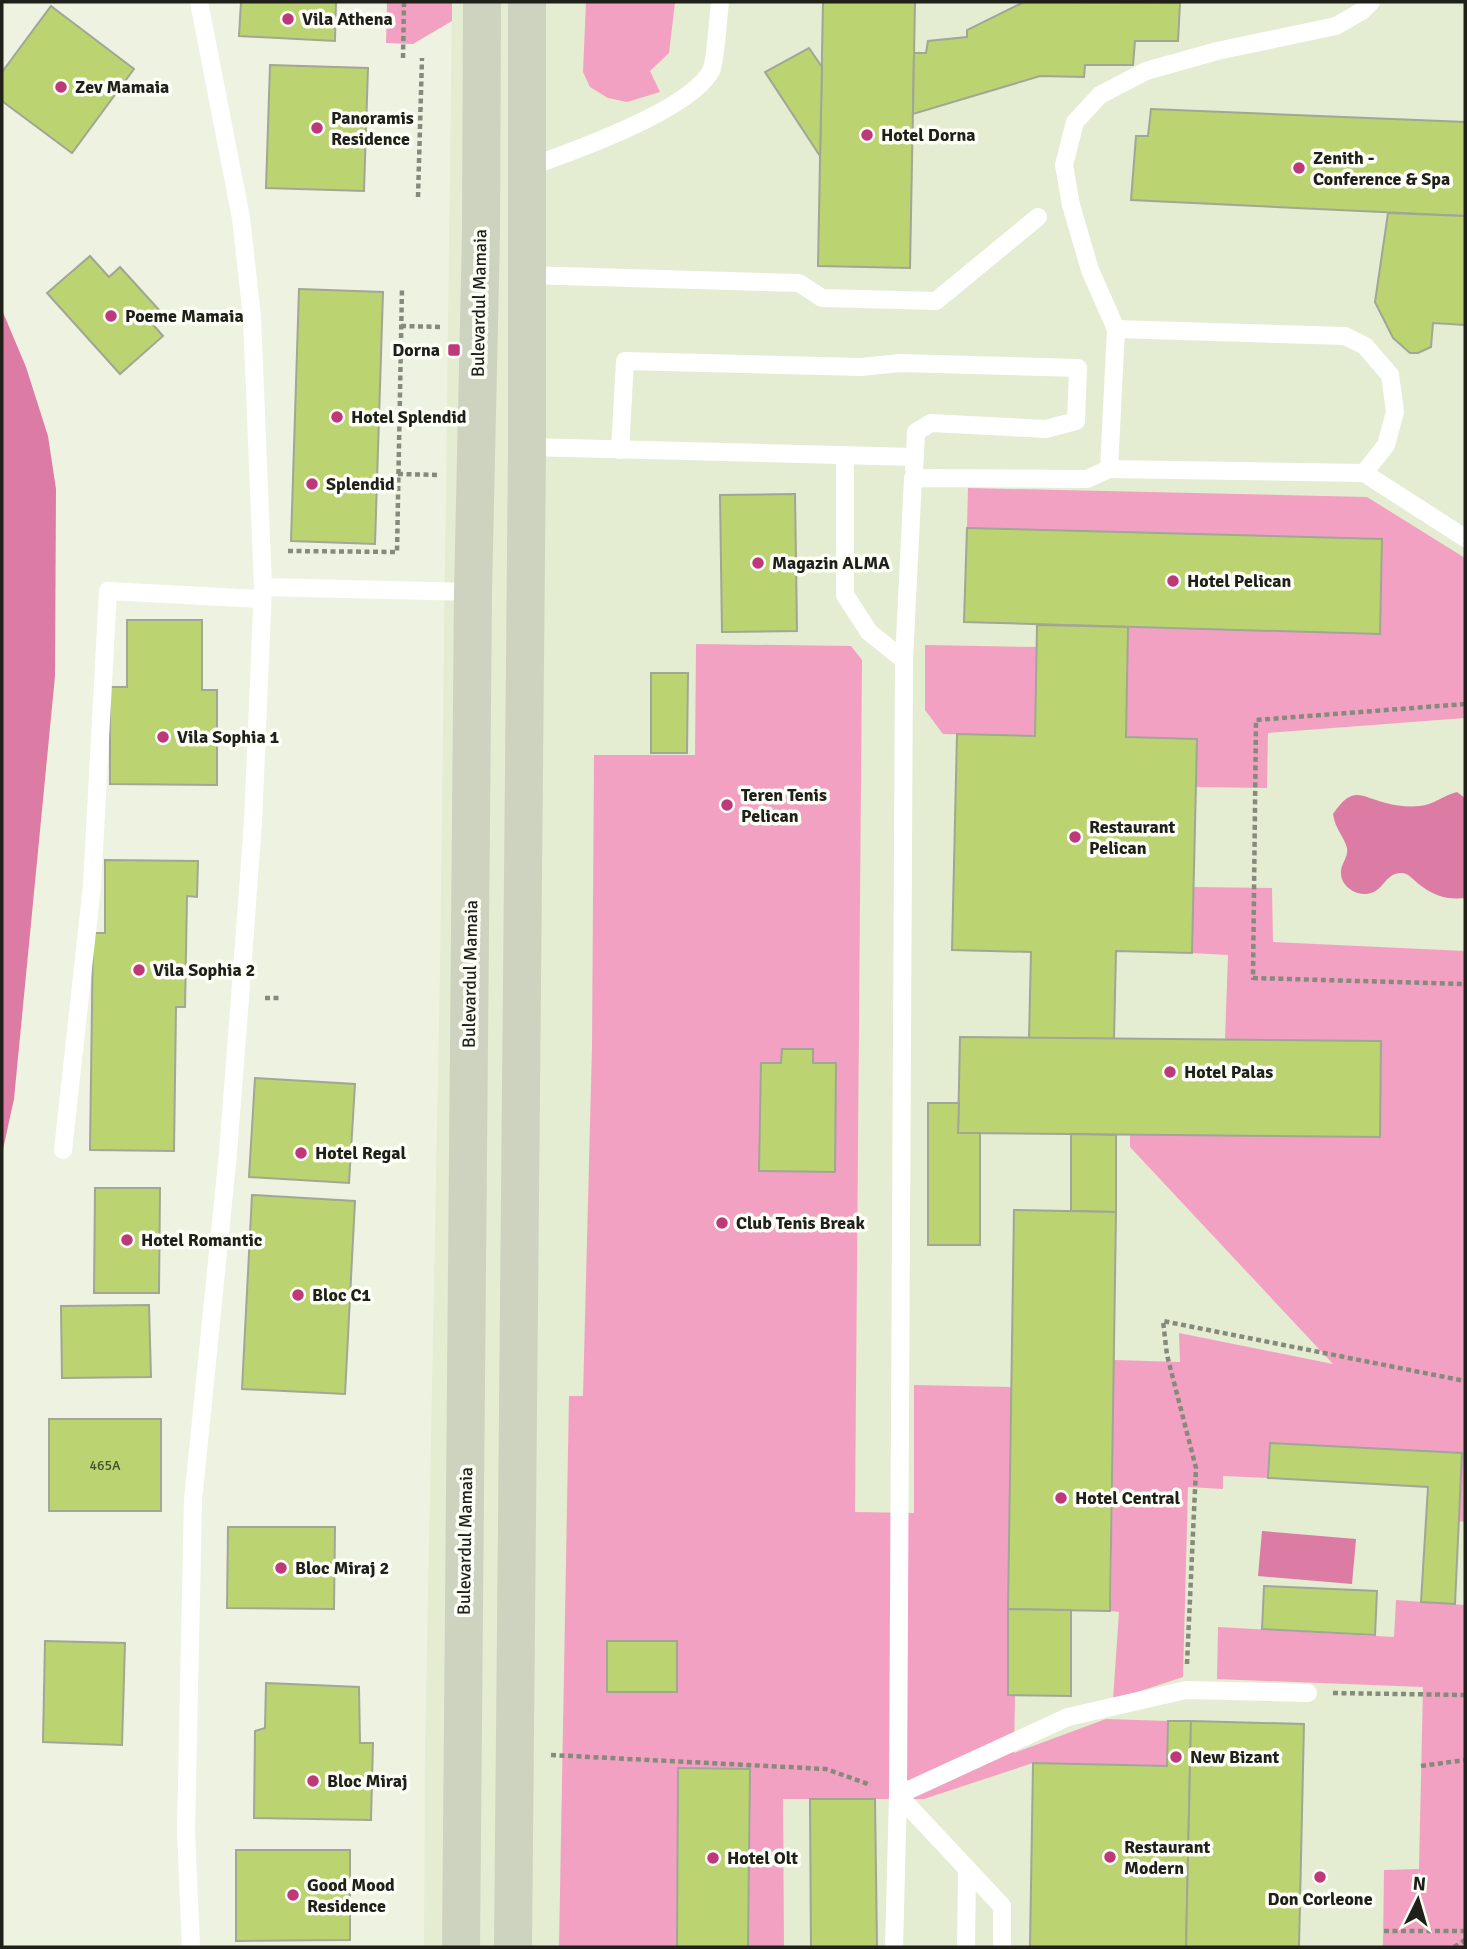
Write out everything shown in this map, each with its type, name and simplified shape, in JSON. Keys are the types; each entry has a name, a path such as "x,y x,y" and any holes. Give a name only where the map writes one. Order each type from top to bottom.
{"main road":[{"name":"Bulevardul Mamaia","path":"461,1947 473,592 481,234 482,2"},
{"path":"513,1947 527,447 527,2"}],"lane":[{"path":"191,1947 186,1831 193,1500 228,1153 239,1011 253,822 262,593 252,317 241,218 199,2"},
{"path":"526,168 603,141 687,96 712,71 720,2"},
{"path":"1109,469 1116,329 1090,270 1071,205 1065,165 1075,122 1100,95 1146,71 1217,51 1336,26 1362,11 1371,2"},
{"path":"526,275 799,283 822,298 936,301 1038,217"},
{"path":"1116,329 1345,336 1365,346 1390,375 1395,412 1386,445 1364,473"},
{"path":"621,450 625,360 861,367 900,363 1078,368 1076,421 1046,429 931,423 916,432 904,660 898,1795 894,1947"},
{"path":"527,447 915,457"},
{"path":"845,456 845,596 869,632 904,660"},
{"path":"913,478 1087,479 1109,469 1364,473 1465,538"},
{"path":"63,1150 92,886 108,591 473,592"},
{"path":"898,1795 1068,1717 1186,1689 1308,1693"},
{"path":"898,1795 1002,1906 1002,1947"},
{"path":"966,1947 967,1869"}],"path":[{"path":"403,58 404,2"},
{"path":"418,197 422,58"},
{"path":"285,551 397,552 402,287"},
{"path":"401,326 445,327"},
{"path":"398,474 442,475"},
{"path":"1465,704 1256,720 1253,965 1253,978 1465,984"},
{"path":"1186,1689 1196,1468 1167,1355 1163,1321 1464,1382"},
{"path":"1308,1693 1465,1695"},
{"path":"549,1755 826,1769 898,1795"},
{"path":"1421,1766 1465,1760"},
{"path":"1384,1931 1465,1931"},
{"path":"1454,1947 1465,1940"}],"shaded area":[{"path":"387,2 452,2 452,21 413,44 386,43"},
{"path":"452,2 1465,2 1465,1947 424,1947"},
{"path":"586,2 675,2 669,53 650,71 660,92 627,102 608,98 590,87 583,72"},
{"path":"2,310 26,367 48,436 56,489 55,676 14,1099 2,1154"},
{"path":"968,488 1367,497 1465,558 1465,718 1268,733 1267,788 1196,787 1197,739 1126,737 1128,627 1380,634 1382,540 967,528"},
{"path":"696,644 851,646 862,660 855,1512 914,1513 914,1385 1012,1387 1008,1695 1015,1696 1014,1753 1106,1719 1168,1721 1167,1766 1033,1763 924,1799 783,1799 784,1947 748,1947 750,1769 678,1768 677,1947 559,1947 569,1396 583,1396 592,1046 594,755 695,755","holes":["607,1641 677,1641 677,1692 607,1692"]},
{"path":"925,645 1037,647 1035,736 943,734 925,710"},
{"path":"1457,792 1465,798 1465,898 1447,898 1436,894 1403,873 1391,876 1372,893 1360,894 1345,885 1341,870 1347,848 1333,814 1346,799 1357,795 1394,805 1416,806 1429,804"},
{"path":"1194,887 1272,888 1273,942 1465,951 1465,1522 1459,1521 1462,1453 1270,1443 1268,1478 1223,1476 1223,1489 1188,1487 1183,1677 1113,1700 1119,1612 1111,1611 1114,1360 1180,1362 1179,1333 1333,1364 1130,1147 1130,1135 1380,1137 1381,1041 1225,1040 1228,955 1192,953"},
{"path":"1262,1531 1356,1539 1352,1584 1258,1576"},
{"path":"1396,1600 1465,1605 1465,1947 1383,1947 1384,1870 1419,1869 1423,1687 1217,1679 1218,1627 1394,1637"}],"building":[{"name":"Vila Athena","path":"241,2 336,2 335,41 239,36"},
{"name":"Hotel Dorna","path":"823,2 915,2 910,268 818,266"},
{"path":"1024,2 1180,3 1178,41 1135,41 1133,65 1085,65 1084,77 1040,76 913,114 914,53 926,53 928,41 967,37 967,30"},
{"name":"Zev Mamaia","path":"51,6 134,69 72,153 2,101 2,72"},
{"path":"809,48 822,67 820,156 765,72"},
{"name":"Panoramis Residence","path":"270,65 368,68 364,191 266,188"},
{"name":"Zenith - Conference & Spa","path":"1151,109 1465,122 1465,216 1131,200 1136,136 1148,136"},
{"path":"1388,213 1465,216 1465,325 1433,323 1431,347 1418,353 1410,353 1393,338 1375,302"},
{"name":"Poeme Mamaia","path":"90,256 109,277 120,267 160,311 149,320 163,336 120,374 47,293"},
{"name":"Hotel Splendid","path":"299,289 383,292 375,544 291,541"},
{"name":"Magazin ALMA","path":"795,494 797,631 722,632 720,495"},
{"name":"Hotel Pelican","path":"967,528 1382,539 1380,634 964,622"},
{"name":"Vila Sophia 1","path":"127,620 202,620 202,690 217,690 217,785 110,784 110,687 127,687"},
{"name":"Restaurant Pelican","path":"1037,625 1128,627 1126,737 1197,739 1192,953 1116,951 1114,1039 1029,1038 1031,952 952,950 957,734 1035,736"},
{"path":"651,673 688,673 687,753 651,753"},
{"name":"Vila Sophia 2","path":"105,860 198,861 197,897 187,896 185,1007 176,1007 174,1151 90,1150 93,933 105,933"},
{"name":"Hotel Palas","path":"960,1037 1381,1041 1380,1137 958,1133"},
{"path":"782,1049 813,1049 813,1063 836,1063 835,1172 759,1171 761,1063 781,1063"},
{"name":"Hotel Regal","path":"255,1078 355,1084 349,1183 249,1177"},
{"path":"928,1103 959,1103 958,1133 980,1133 980,1245 928,1245"},
{"path":"1071,1134 1116,1135 1116,1212 1071,1211"},
{"name":"Hotel Romantic","path":"95,1188 160,1188 159,1293 94,1293"},
{"name":"Bloc C1","path":"252,1195 355,1201 345,1394 242,1389"},
{"name":"Hotel Central","path":"1014,1210 1116,1212 1110,1611 1008,1609"},
{"path":"149,1305 151,1377 62,1378 61,1306"},
{"path":"49,1419 161,1419 161,1511 49,1511"},
{"path":"1270,1443 1462,1453 1455,1604 1421,1602 1428,1487 1268,1478"},
{"name":"Bloc Miraj 2","path":"228,1527 335,1527 334,1609 227,1608"},
{"path":"1264,1586 1377,1591 1375,1635 1262,1629"},
{"path":"1008,1609 1071,1610 1071,1696 1008,1695"},
{"path":"45,1641 125,1643 122,1745 43,1742"},
{"path":"607,1641 677,1641 677,1692 607,1692"},
{"name":"Bloc Miraj","path":"266,1683 359,1687 360,1743 373,1743 371,1820 254,1818 255,1731 265,1728"},
{"name":"Restaurant Modern","path":"1168,1721 1191,1721 1186,1947 1030,1947 1033,1763 1167,1766"},
{"path":"1191,1721 1304,1724 1299,1947 1186,1947"},
{"name":"Hotel Olt","path":"678,1768 750,1769 748,1947 677,1947"},
{"path":"810,1799 875,1799 877,1947 811,1947"},
{"name":"Good Mood Residence","path":"236,1850 350,1850 350,1940 236,1941"}],"place":[{"name":"Vila Athena","path":"288,19"},
{"name":"Zev Mamaia","path":"61,87"},
{"name":"Panoramis Residence","path":"317,128"},
{"name":"Hotel Dorna","path":"867,135"},
{"name":"Zenith - Conference & Spa","path":"1299,168"},
{"name":"Poeme Mamaia","path":"111,316"},
{"name":"Dorna","path":"454,350"},
{"name":"Hotel Splendid","path":"337,417"},
{"name":"Splendid","path":"312,484"},
{"name":"Magazin ALMA","path":"758,563"},
{"name":"Hotel Pelican","path":"1173,581"},
{"name":"Vila Sophia 1","path":"163,737"},
{"name":"Teren Tenis Pelican","path":"727,805"},
{"name":"Restaurant Pelican","path":"1075,837"},
{"name":"Vila Sophia 2","path":"139,970"},
{"name":"Hotel Palas","path":"1170,1072"},
{"name":"Hotel Regal","path":"301,1153"},
{"name":"Club Tenis Break","path":"722,1223"},
{"name":"Hotel Romantic","path":"127,1240"},
{"name":"Bloc C1","path":"298,1295"},
{"name":"Hotel Central","path":"1061,1498"},
{"name":"Bloc Miraj 2","path":"281,1568"},
{"name":"New Bizant","path":"1176,1757"},
{"name":"Bloc Miraj","path":"313,1781"},
{"name":"Restaurant Modern","path":"1110,1857"},
{"name":"Hotel Olt","path":"713,1858"},
{"name":"Don Corleone","path":"1320,1877"},
{"name":"Good Mood Residence","path":"293,1895"}]}
